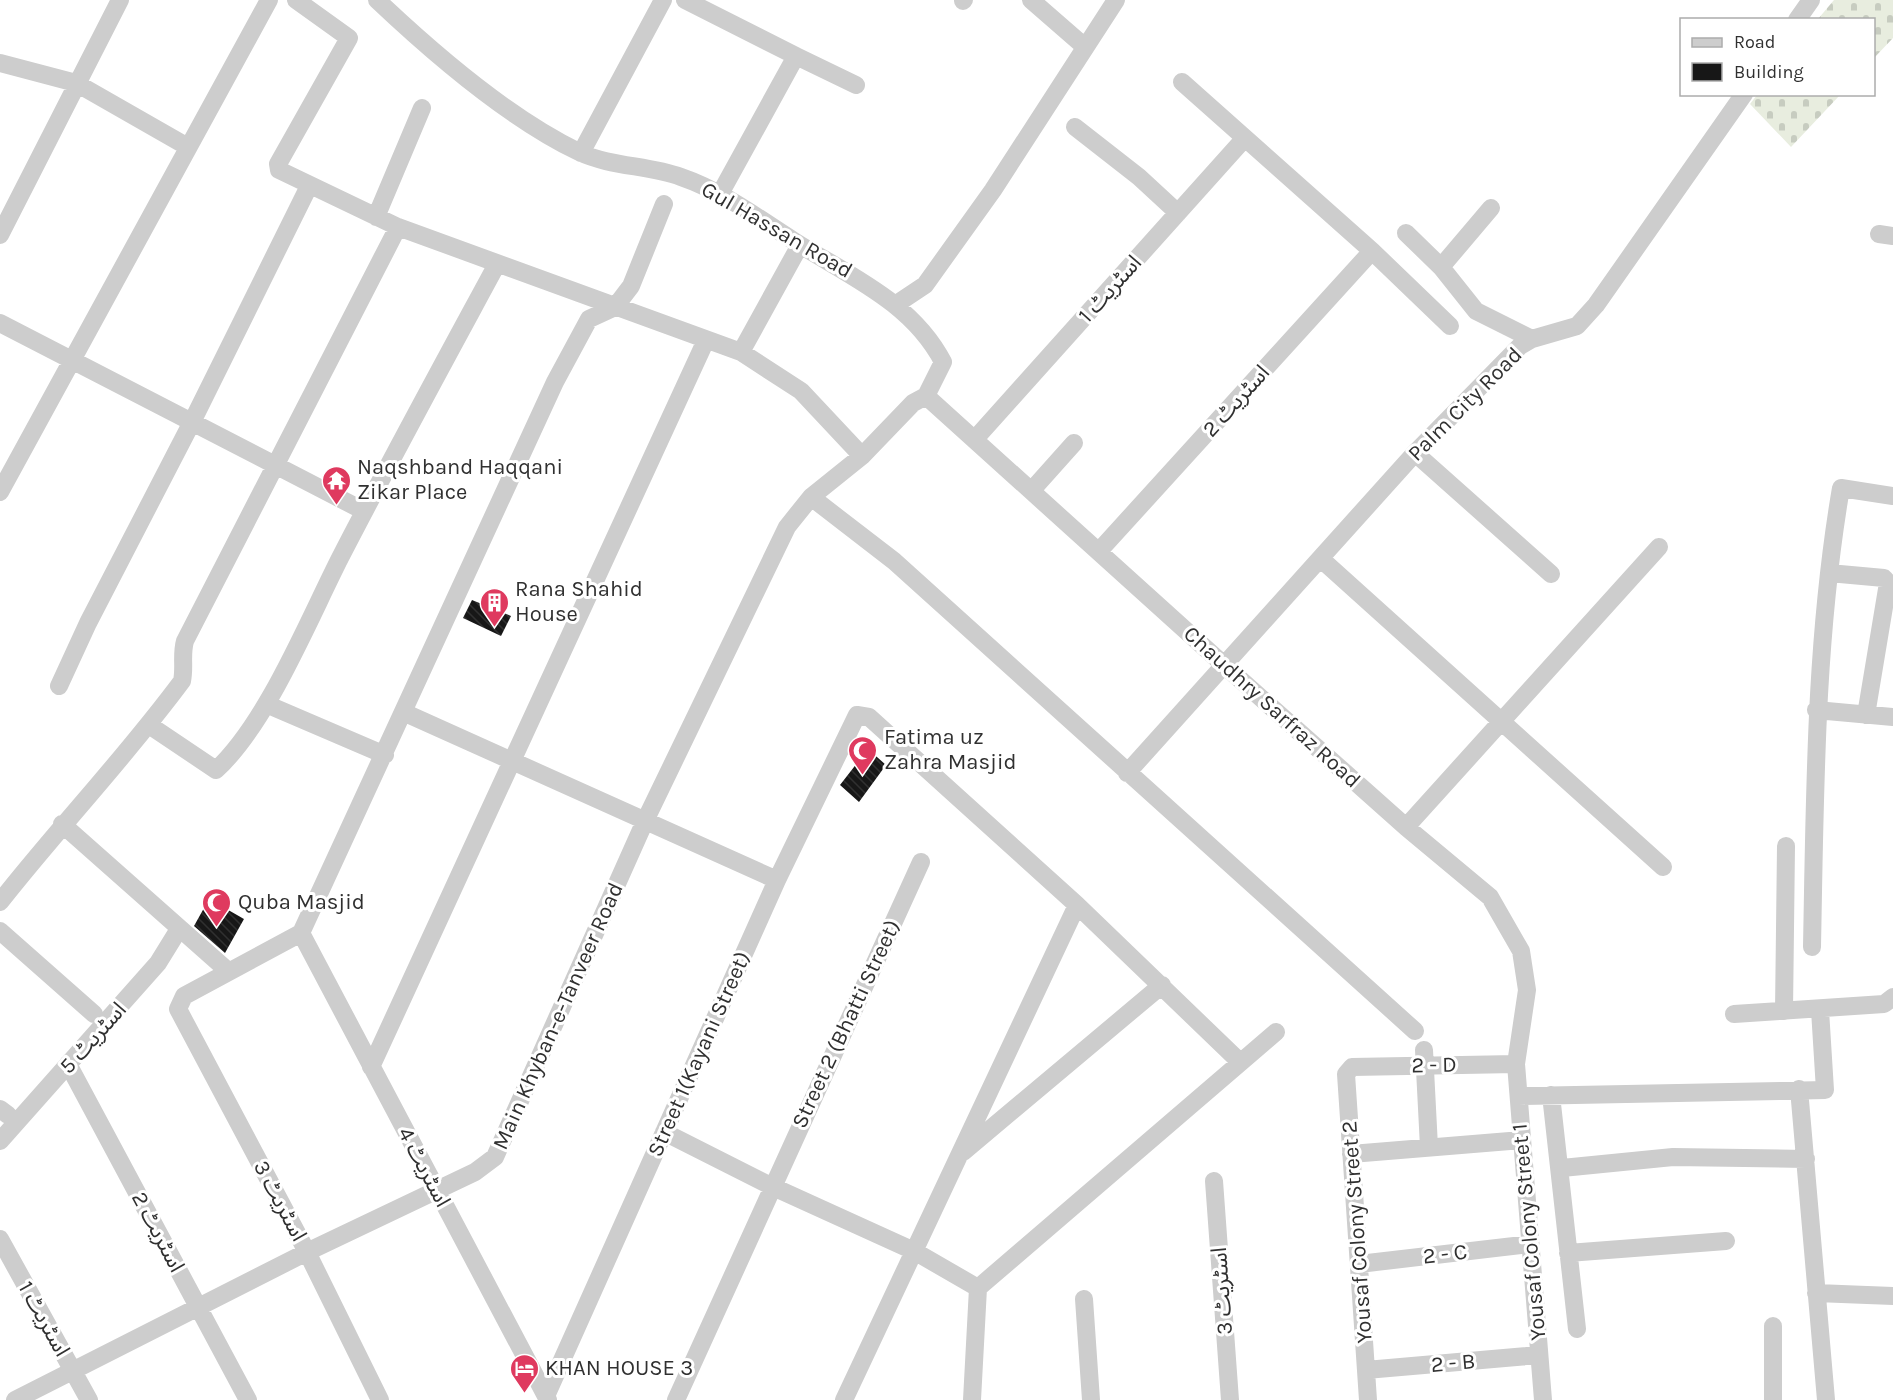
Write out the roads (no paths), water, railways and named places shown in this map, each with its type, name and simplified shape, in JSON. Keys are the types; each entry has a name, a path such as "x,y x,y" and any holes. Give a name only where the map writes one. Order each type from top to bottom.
{"street":[{"path":"0,235 120,0"},
{"path":"0,492 269,0"},
{"path":"296,0 349,38 278,164 279,170 398,227 741,352 801,391 866,451"},
{"name":"Gul Hassan Road","path":"377,0 506,108 581,153 635,169 677,175 706,186 800,245 863,280 895,305 932,341 943,362 926,396"},
{"path":"581,153 663,0"},
{"path":"685,0 856,85"},
{"path":"1031,0 1085,47"},
{"path":"895,305 925,285 993,190 1116,0"},
{"path":"1798,18 1811,0"},
{"path":"720,194 796,56"},
{"path":"0,63 76,83 188,147"},
{"path":"1182,81 1372,252 1450,326"},
{"name":"Palm City Road","path":"1127,773 1415,453 1520,346 1532,339 1578,326 1596,305 1743,96"},
{"path":"376,217 422,108"},
{"path":"1075,127 1139,177 1178,213"},
{"name":"اسٹریٹ 1","path":"975,439 1244,139"},
{"path":"59,686 88,622 193,420 309,186"},
{"path":"62,824 228,971 301,933 555,382 589,320 615,307 631,286 664,204"},
{"path":"1441,267 1491,208"},
{"path":"0,902 62,824 149,725 182,681 184,673 181,656 185,641 398,227"},
{"path":"1406,233 1441,267 1476,311 1532,339"},
{"path":"741,352 800,245"},
{"name":"اسٹریٹ 2","path":"1100,550 1372,252"},
{"path":"149,725 216,770 228,759 266,704 364,511 496,264"},
{"path":"0,323 193,420 364,511"},
{"path":"371,1067 510,761 706,340"},
{"name":"Chaudhry Sarfraz Road","path":"926,396 1406,827 1490,897 1521,951 1527,990 1516,1064"},
{"name":"Main Khyban-e-Tanveer Road","path":"15,1400 307,1252 476,1172 495,1157 645,821 787,527 812,497 866,451 913,403 926,396"},
{"path":"1032,490 1074,443"},
{"path":"1415,453 1551,574"},
{"path":"1812,947 1816,710 1829,573 1841,488 1893,496"},
{"path":"812,497 894,561 1414,1031"},
{"path":"1406,827 1659,547"},
{"path":"1321,560 1663,867"},
{"path":"1829,573 1884,578 1888,583 1866,715"},
{"path":"266,704 385,755"},
{"path":"1816,710 1893,717"},
{"path":"403,712 777,880"},
{"name":"Street 1(Kayani Street)","path":"547,1398 777,880 857,715 869,717 1077,905"},
{"path":"1784,1011 1786,846"},
{"name":"Street 2 (Bhatti Street)","path":"676,1400 771,1186 921,862"},
{"path":"844,1400 1077,905 1239,1061"},
{"name":"اسٹریٹ 5","path":"0,1141 106,1025 158,963 179,929"},
{"path":"0,931 94,1014"},
{"name":"اسٹریٹ 4","path":"301,933 547,1398"},
{"name":"اسٹریٹ 3","path":"228,971 184,996 179,1002 178,1009 307,1252 380,1400"},
{"path":"957,1157 1162,985"},
{"path":"1734,1014 1884,1004 1893,998"},
{"path":"1519,1096 1825,1090 1820,1010"},
{"path":"972,1400 978,1288 1239,1061 1276,1032"},
{"path":"1424,1058 1429,1147"},
{"name":"2 - D","path":"1352,1067 1424,1058 1516,1064"},
{"name":"اسٹریٹ 2","path":"68,1064 248,1400"},
{"name":"Yousaf Colony Street 1","path":"1516,1064 1543,1400"},
{"name":"Yousaf Colony Street 2","path":"1352,1067 1346,1074 1368,1400"},
{"path":"1799,1089 1826,1400"},
{"path":"1551,1095 1577,1329"},
{"path":"664,1132 771,1186 914,1251 978,1288"},
{"path":"1351,1154 1522,1140"},
{"path":"1562,1168 1673,1157 1806,1159"},
{"name":"اسٹریٹ 3","path":"1214,1181 1230,1400"},
{"name":"اسٹریٹ 1","path":"0,1239 89,1400"},
{"path":"1568,1253 1726,1241"},
{"name":"2 - C","path":"1359,1264 1530,1244"},
{"path":"1816,1293 1893,1296"},
{"path":"1084,1299 1091,1400"},
{"path":"1773,1326 1773,1400"},
{"name":"2 - B","path":"1366,1370 1539,1355"}],"place":[{"name":"Naqshband Haqqani Zikar Place","path":"336,506"},
{"name":"Rana Shahid House","path":"494,628"},
{"name":"Fatima uz Zahra Masjid","path":"863,776"},
{"name":"Quba Masjid","path":"217,928"},
{"name":"KHAN HOUSE 3","path":"524,1394"}]}
